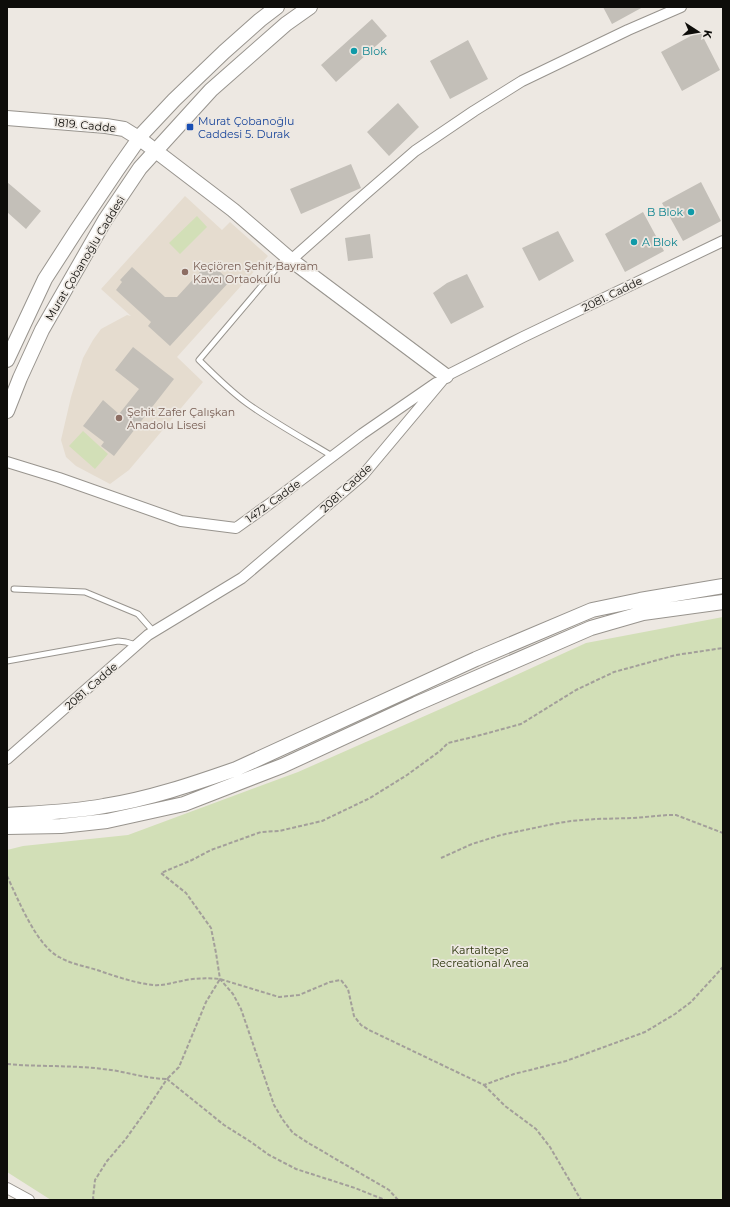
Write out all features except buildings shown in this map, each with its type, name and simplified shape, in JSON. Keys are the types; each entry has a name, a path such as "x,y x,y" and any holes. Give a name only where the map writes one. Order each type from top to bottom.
{"main road":[{"name":"Murat Çobanoğlu Caddesi","path":"7,360 45,279 116,170 143,133 174,100 224,52 277,7"},
{"name":"Murat Çobanoğlu Caddesi","path":"7,411 42,330 105,220 140,168 211,90 286,24 310,7"},
{"name":"1819. Cadde","path":"7,118 106,126 124,129 140,139 233,210 289,258 446,376"},
{"path":"7,815 60,812 105,806 154,795 197,782 236,769 476,659 592,610 723,586"},
{"path":"7,827 62,826 107,821 184,804 282,766 416,704 592,628 643,613 723,602"}],"street":[{"path":"289,258 415,151 474,111 522,81 628,30 681,7"},
{"name":"2081. Cadde","path":"7,759 136,645 154,632 242,578 363,475 446,376 523,337 723,241"},
{"name":"1472. Cadde","path":"7,462 59,478 181,521 236,528 362,434 446,376"},
{"path":"7,1188 28,1200"}],"lane":[{"path":"289,258 199,360 224,384 265,416 332,456"},
{"path":"14,588 85,592 138,614 154,632"},
{"path":"7,661 118,641 136,645"}],"path":[{"path":"398,1200 389,1190 293,1133 283,1120 274,1105 241,1009 233,994 220,979 211,928 186,893 161,873 211,850 261,832 279,831 322,821 370,798 440,752 448,743 521,724 576,690 614,672 676,655 723,648"},
{"path":"441,858 472,844 500,835 577,820 676,815 723,833"},
{"path":"7,876 25,914 41,941 58,957 120,978 154,985 205,978 220,979 279,997 299,995 330,982 341,980 348,989 354,1016 361,1025 484,1085 505,1106 536,1129 550,1147 581,1200"},
{"path":"484,1085 514,1074 566,1061 645,1032 675,1014 691,1002 723,967"},
{"path":"94,1200 95,1180 107,1161 125,1140 168,1079 179,1067 206,1002 220,979"},
{"path":"7,1064 104,1069 151,1078 168,1079 224,1125 269,1155 296,1169 385,1200"}],"shaded area":[{"path":"185,196 222,230 230,222 268,256 177,357 203,382 129,470 110,484 76,466 66,457 61,440 71,397 83,358 101,329 127,315 131,316 101,289"}],"green space":[{"path":"197,216 207,227 180,254 169,243"},
{"path":"83,431 108,454 95,469 69,446"},
{"name":"Kartaltepe Recreational Area","path":"723,617 723,1200 51,1200 7,1172 7,850 23,846 128,835 298,772 586,643"}],"place":[{"name":"Blok","path":"354,51"},
{"name":"Murat Çobanoğlu Caddesi 5. Durak","path":"190,127"},
{"name":"B Blok","path":"691,212"},
{"name":"A Blok","path":"634,242"},
{"name":"Keçiören Şehit Bayram Kavcı Ortaokulu","path":"185,272"},
{"name":"Şehit Zafer Çalışkan Anadolu Lisesi","path":"119,418"}]}
